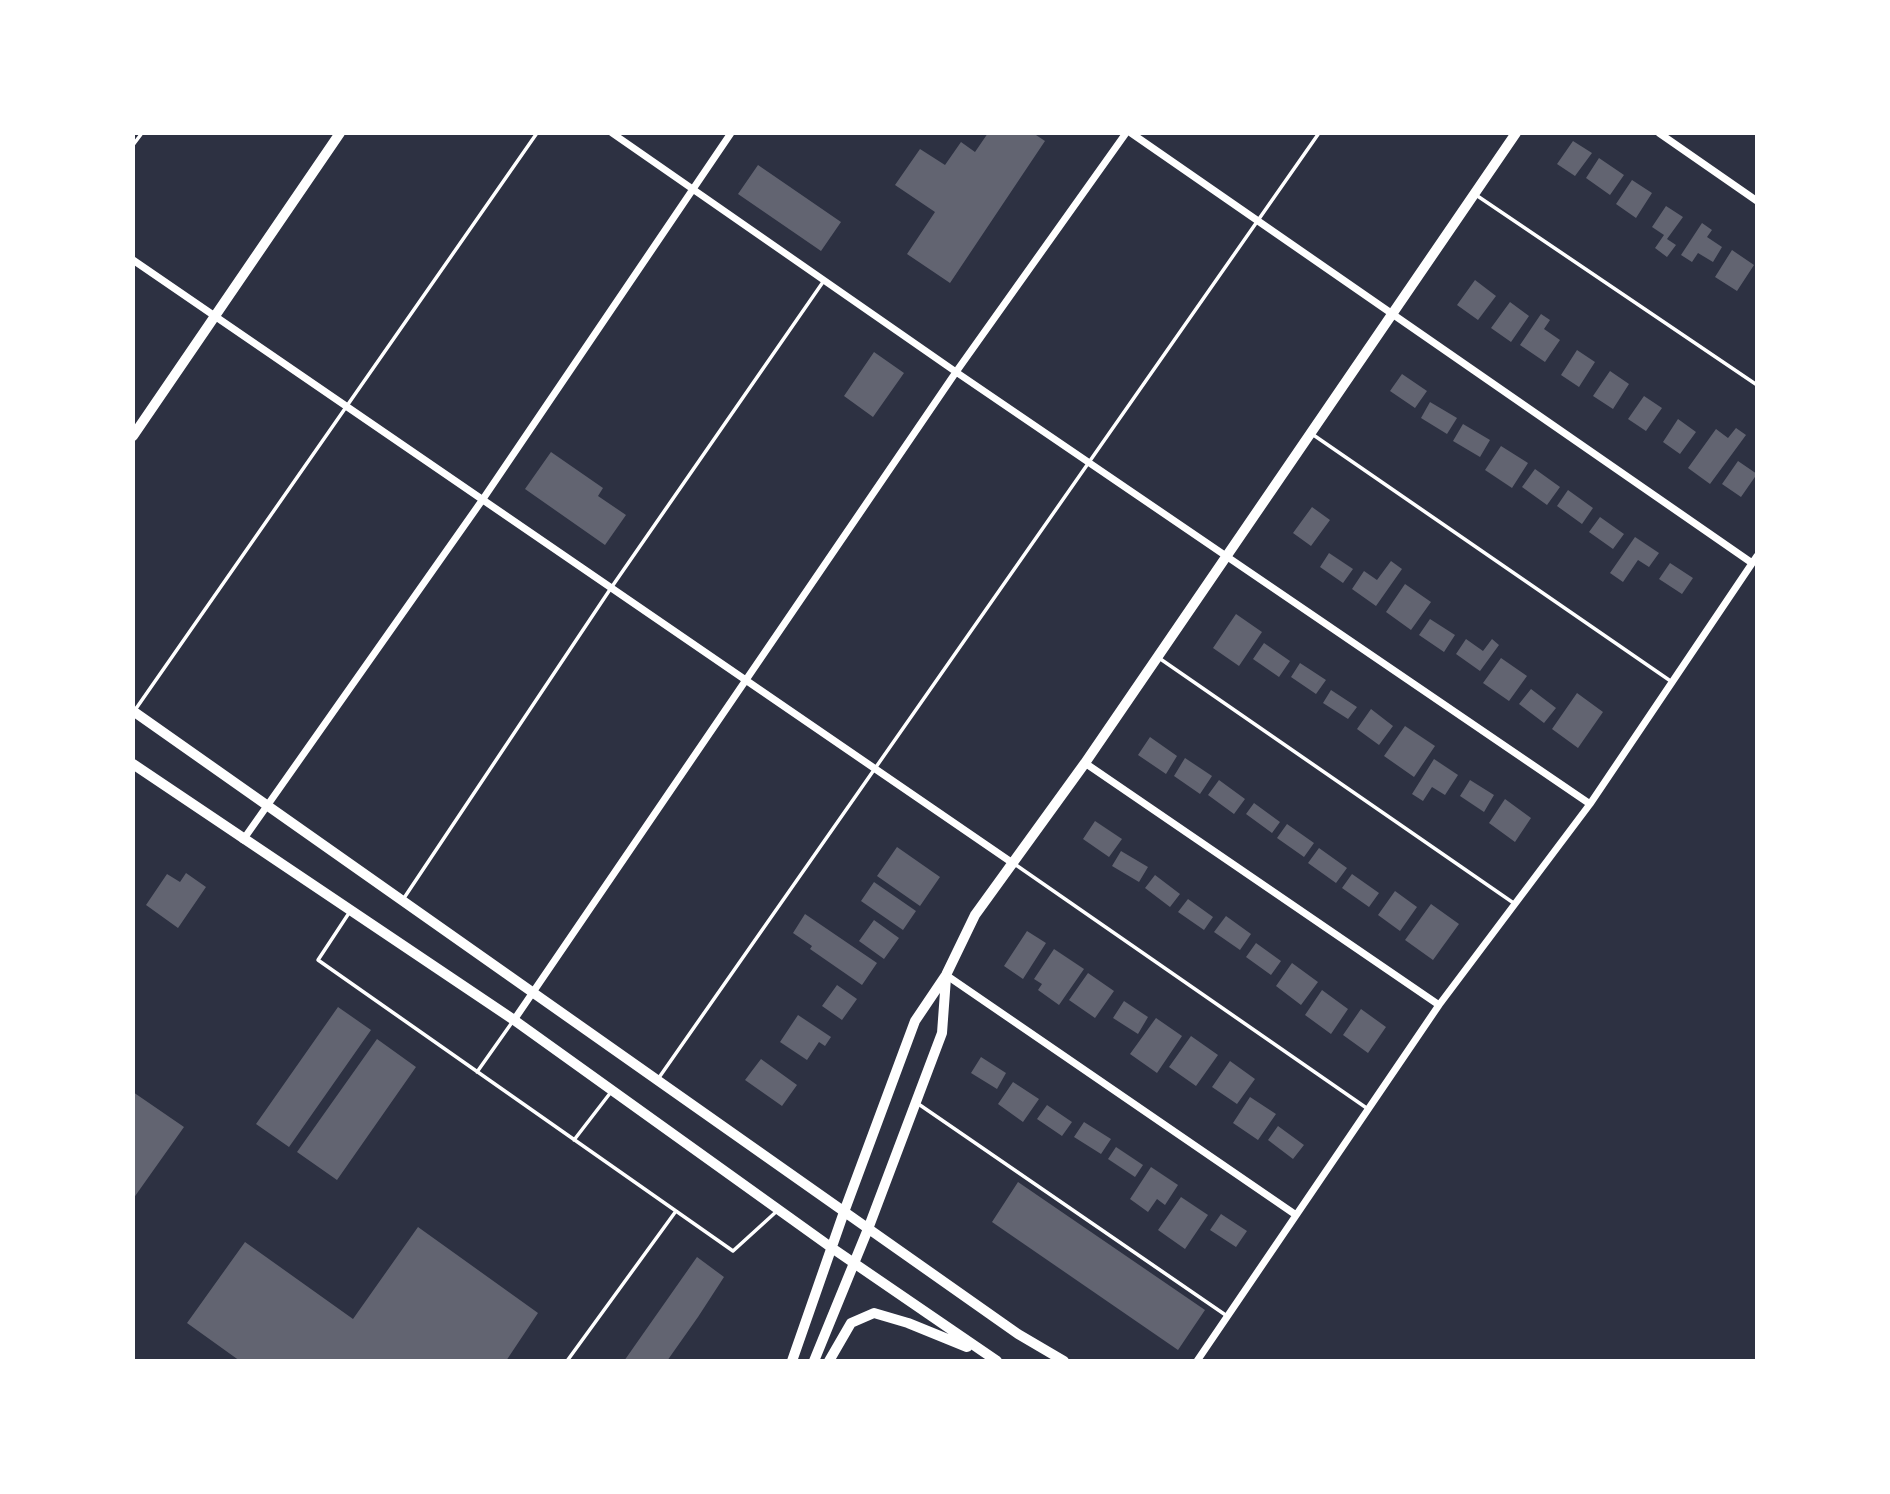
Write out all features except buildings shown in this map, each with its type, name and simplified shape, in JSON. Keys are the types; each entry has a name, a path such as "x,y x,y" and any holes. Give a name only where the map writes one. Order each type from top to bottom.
{"main road":[{"path":"792,1361 915,1021 946,975 975,915 1085,763 1517,133"},
{"path":"133,712 403,899 1018,1334 1064,1361"},
{"path":"133,764 514,1020 778,1210 996,1361"},
{"path":"814,1361 855,1264 942,1033 946,975"},
{"path":"829,1361 851,1322 874,1313 908,1323 986,1354"}],"street":[{"path":"133,436 340,133"},
{"path":"612,133 1590,804"},
{"path":"243,840 483,499 731,133"},
{"path":"514,1020 957,372 1126,133"},
{"path":"1131,133 1755,560 1590,804 1440,1005 1196,1361"},
{"path":"1659,133 1757,201"},
{"path":"133,260 1014,864"},
{"path":"1085,763 1440,1005"},
{"path":"946,975 1296,1215"}],"lane":[{"path":"133,145 142,133"},
{"path":"133,712 537,133"},
{"path":"657,1081 1319,133"},
{"path":"1475,194 1757,385"},
{"path":"403,899 611,588 824,280"},
{"path":"1310,433 1672,682"},
{"path":"1157,657 1515,904"},
{"path":"1014,864 1368,1109"},
{"path":"351,911 318,960 574,1140 733,1251 778,1210"},
{"path":"477,1072 514,1020"},
{"path":"574,1140 612,1090"},
{"path":"916,1102 1227,1316"},
{"path":"567,1361 676,1211"}]}
